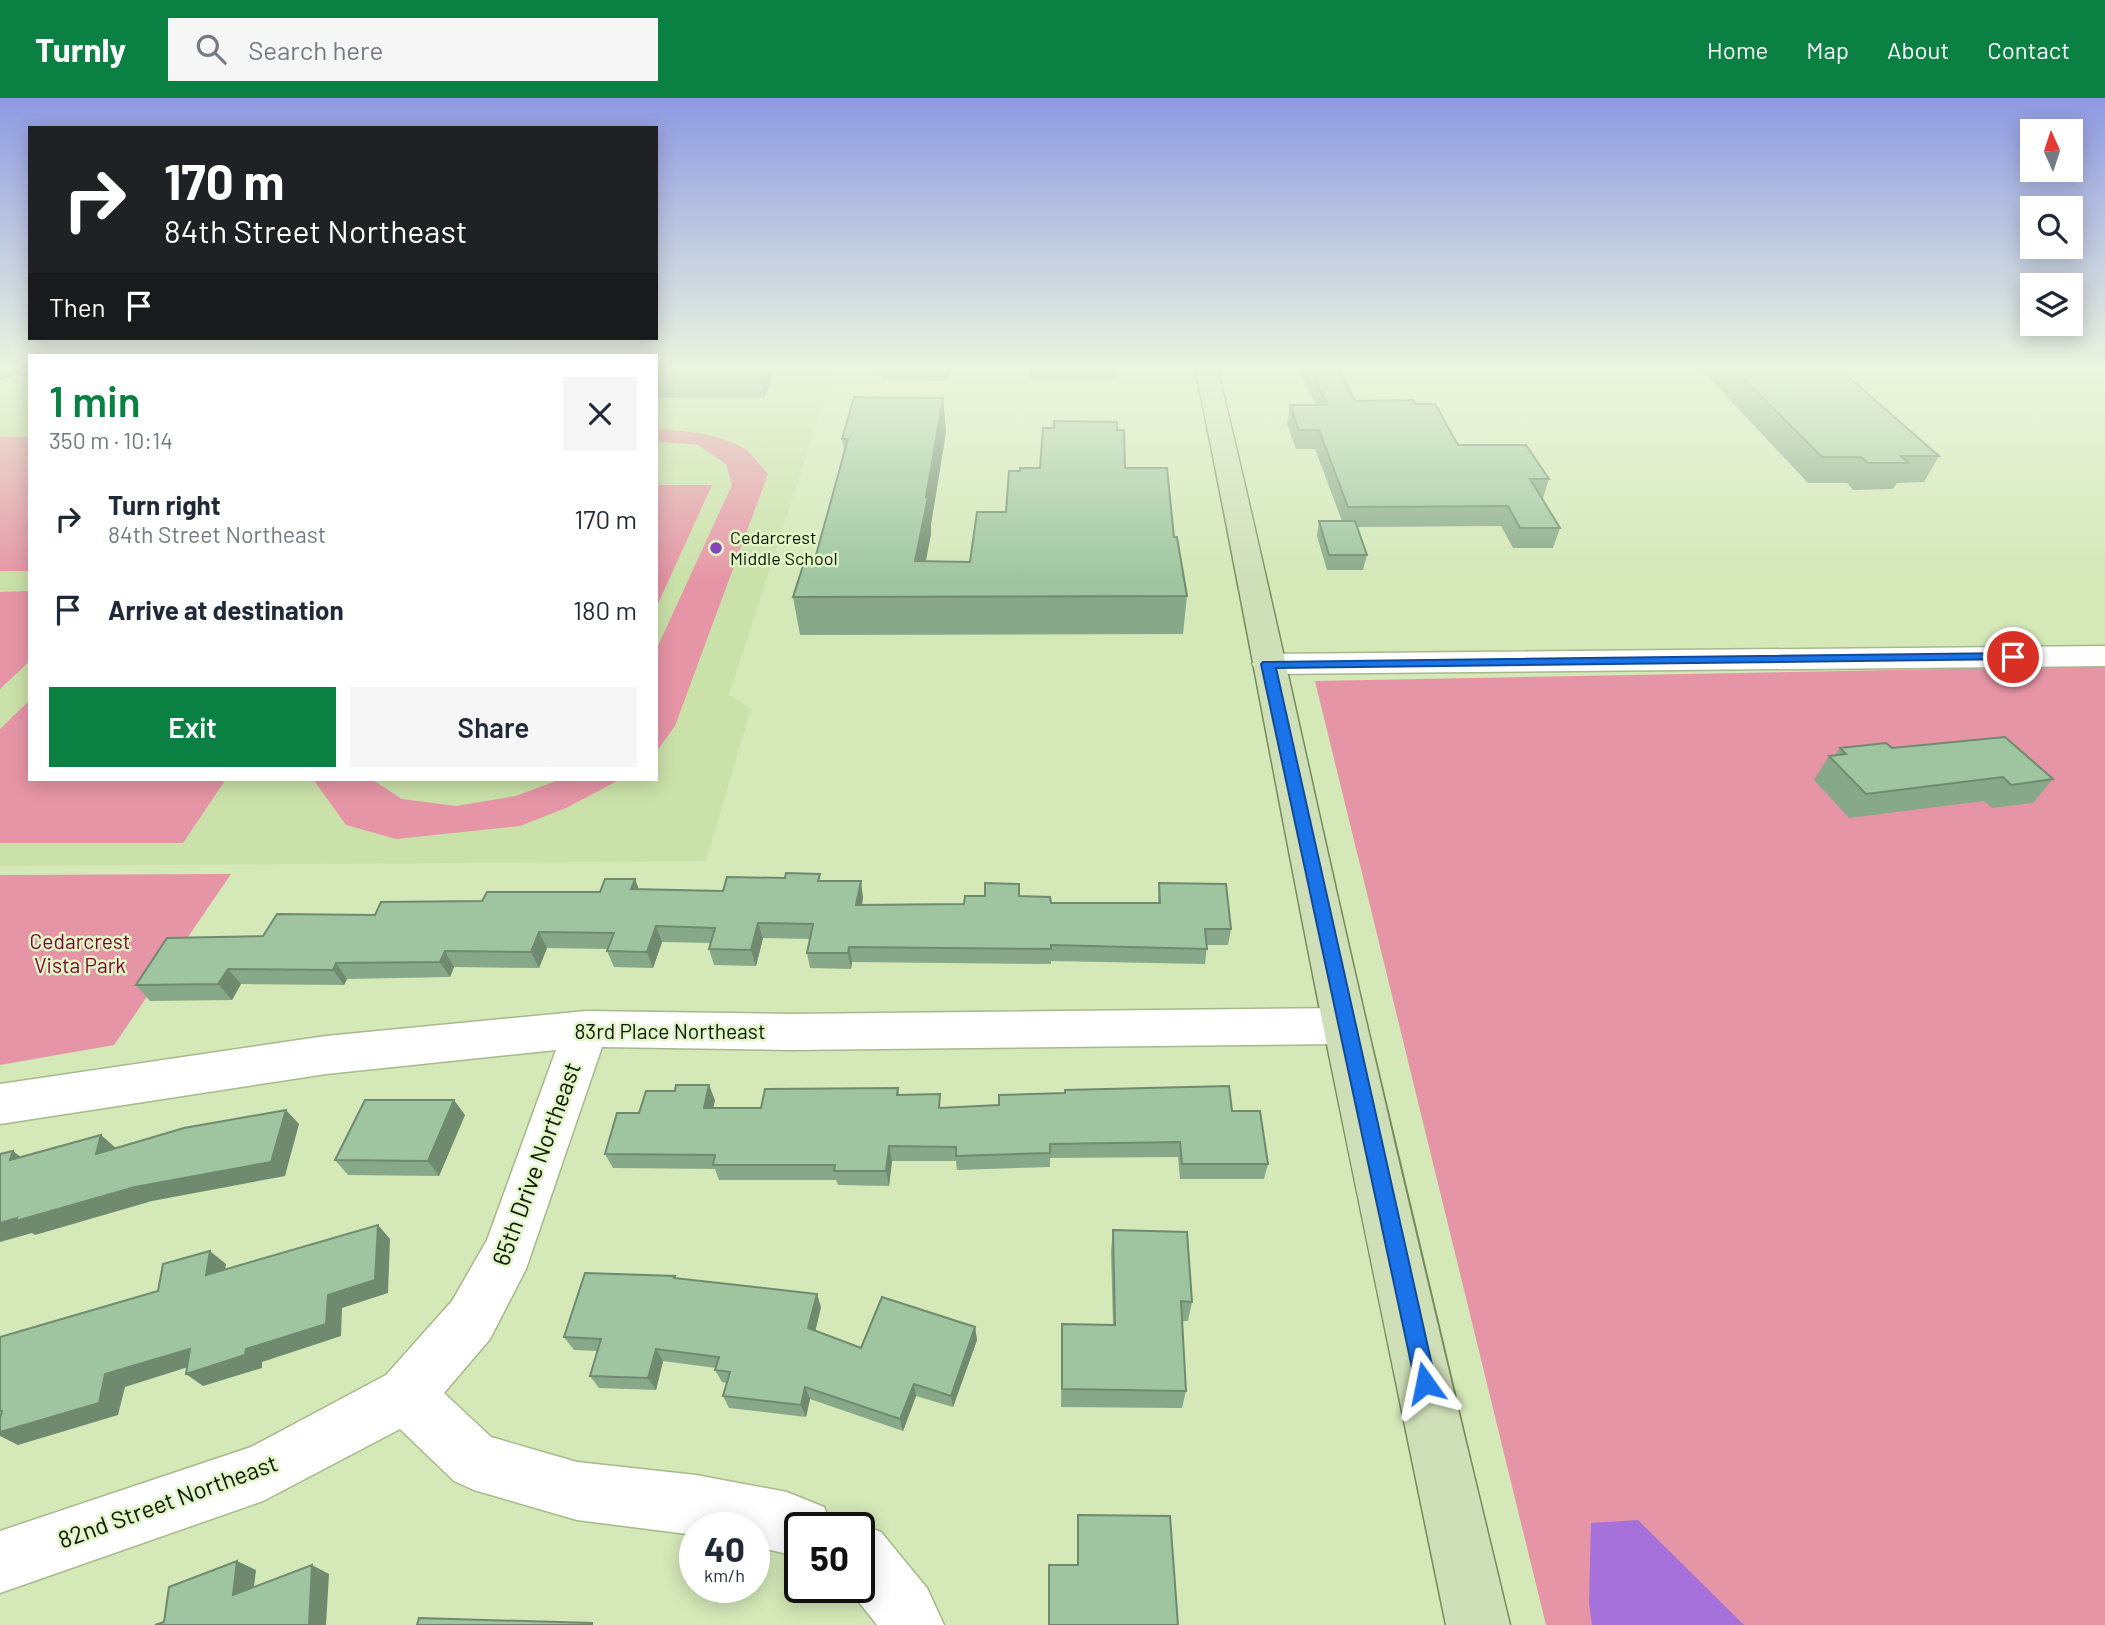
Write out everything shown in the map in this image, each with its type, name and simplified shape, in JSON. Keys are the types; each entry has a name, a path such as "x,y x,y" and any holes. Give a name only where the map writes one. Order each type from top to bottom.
{"main road":[{"path":"1222,438 1345,1026 1478,1625"}],"street":[{"path":"1268,664 2105,656"},
{"name":"83rd Place Northeast","path":"0,1104 326,1055 586,1030 791,1032 1345,1026"},
{"name":"65th Drive Northeast","path":"406,1395 471,1320 508,1252 586,1030"},
{"path":"406,1395 474,1461 577,1491 696,1505 784,1521"},
{"name":"82nd Street Northeast","path":"0,1562 263,1472 406,1395"},
{"path":"875,1572 905,1610 912,1625"}],"shaded area":[{"name":"Cedarcrest Middle School","path":"0,438 28,438 28,781 658,781 658,438 812,438 729,695 751,708 706,861 0,866"},
{"path":"1638,1520 1744,1625 1592,1625 1589,1604 1591,1523"}],"green space":[{"path":"0,438 28,438 28,571 0,571"},
{"path":"658,438 724,439 745,449 768,474 675,726 658,749 658,646 732,485 726,464 698,445 658,441"},
{"path":"658,485 712,485 658,604"},
{"path":"28,591 28,663 0,689 0,592"},
{"path":"2105,666 2105,1625 1546,1625 1315,681"},
{"path":"28,702 28,781 225,781 183,843 0,843 0,729"},
{"path":"314,781 374,781 402,799 456,806 516,796 556,781 617,781 566,808 520,826 396,839 346,825"},
{"name":"Cedarcrest Vista Park","path":"231,874 114,1045 0,1065 0,875"}],"building":[{"path":"936,438 915,561 970,562 977,512 1006,512 1009,471 1040,468 1042,438 1124,438 1125,468 1167,468 1174,537 1177,537 1187,596 793,597 803,566 813,566 848,439 842,439"},
{"path":"1322,438 1454,438 1458,445 1526,445 1549,479 1530,479 1560,528 1520,528 1508,506 1348,507"},
{"path":"1803,438 1919,438 1939,456 1901,456 1908,463 1868,463 1861,457 1822,457"},
{"path":"1319,521 1355,521 1367,555 1329,555"},
{"path":"2005,737 2053,779 2011,785 2003,777 1866,794 1829,756 1846,754 1840,748 1886,743 1892,748"},
{"path":"786,873 820,874 818,881 861,881 856,905 964,904 965,896 985,896 985,883 1019,884 1019,896 1050,897 1051,903 1160,903 1159,883 1226,884 1231,929 1205,929 1207,949 1051,945 1051,949 849,947 848,953 807,953 813,924 758,923 751,950 709,949 715,928 656,926 647,952 607,951 614,933 539,932 531,952 445,951 440,962 336,963 333,970 228,969 218,984 136,985 167,938 263,936 277,914 375,915 381,902 482,901 487,892 600,892 605,879 635,879 631,889 723,891 727,877 785,878"},
{"path":"676,1085 709,1085 704,1108 761,1108 765,1089 898,1088 897,1095 940,1094 939,1108 999,1105 999,1095 1065,1093 1065,1090 1229,1086 1232,1111 1260,1111 1268,1164 1182,1164 1180,1142 1050,1144 1050,1153 956,1156 956,1147 889,1146 886,1171 834,1171 835,1165 713,1165 715,1155 605,1154 617,1113 639,1113 646,1091 675,1091"},
{"path":"365,1100 454,1100 428,1161 335,1160"},
{"path":"286,1110 271,1162 135,1187 16,1221 17,1218 0,1223 0,1154 13,1151 10,1160 101,1135 96,1154 184,1128"},
{"path":"378,1225 375,1280 328,1295 326,1324 246,1349 245,1355 186,1374 190,1349 105,1374 99,1403 0,1432 0,1337 158,1291 163,1264 210,1251 206,1275"},
{"path":"1113,1230 1187,1232 1192,1302 1181,1301 1186,1391 1062,1389 1062,1324 1115,1325"},
{"path":"585,1273 675,1276 674,1278 817,1294 808,1328 861,1348 882,1297 975,1327 951,1396 914,1384 900,1419 805,1387 801,1405 723,1396 730,1372 715,1370 719,1357 656,1349 648,1378 590,1376 601,1339 564,1337"},
{"path":"1078,1515 1170,1516 1178,1625 1049,1625 1049,1565 1078,1565"},
{"path":"237,1561 233,1595 312,1565 309,1625 155,1625 164,1622 169,1587"},
{"path":"419,1618 592,1623 592,1625 417,1625"}],"place":[{"name":"Cedarcrest Middle School","path":"716,548"}],"route":[{"path":"1425,1383 1268,664 2013,657"}]}
